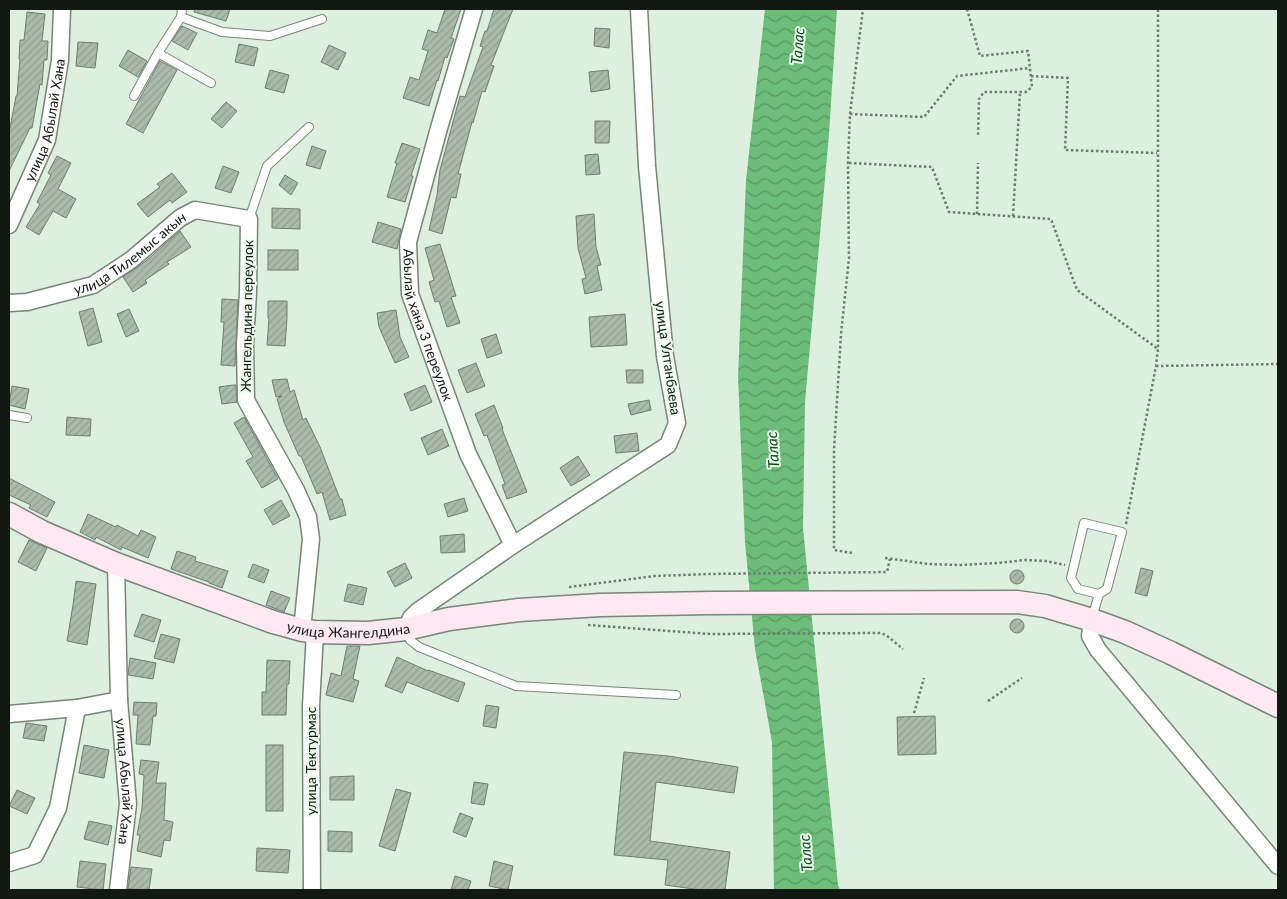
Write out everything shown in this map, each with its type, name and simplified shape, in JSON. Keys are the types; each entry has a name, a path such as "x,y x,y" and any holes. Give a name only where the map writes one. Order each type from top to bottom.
{"street":[{"name":"улица Абылай Хана","path":"9,225 47,140 60,60 62,9"},
{"name":"Абылай хана 3 переулок","path":"474,9 408,242 410,294 468,454 513,545"},
{"name":"улица Ултанбаева","path":"406,629 411,618 418,611 513,545 668,445 677,423 665,356 647,166 639,9"},
{"name":"улица Тилемыс акын","path":"9,303 27,302 92,285 131,260 180,218 195,210 249,219"},
{"name":"Жангельдина переулок","path":"249,219 245,344 246,400 296,490 308,517 311,539 308,631"},
{"name":"улица Жангелдина","path":"9,514 42,532 116,564 273,622 308,631 368,633 406,629 449,619 519,610 600,605 1017,602 1045,606 1125,632 1278,706"},
{"name":"улица Абылай Хана","path":"116,564 119,700 128,804 118,890"},
{"path":"1092,620 1090,636 1098,650 1278,866"},
{"name":"улица Тектурмас","path":"308,631 311,706 312,890"},
{"name":"улица Абылай Хана","path":"9,714 77,708 119,700"},
{"path":"9,863 35,855 58,808 77,708"}],"lane":[{"path":"134,96 181,13 222,32 270,36 322,19"},
{"path":"158,53 210,83"},
{"name":"Жангельдина переулок","path":"249,219 267,166 309,127"},
{"path":"9,415 27,418"},
{"path":"1092,620 1099,594 1107,589 1122,532 1084,523 1071,578 1078,589 1099,594"},
{"path":"406,629 410,640 419,647 516,686 676,695"}],"path":[{"path":"852,553 834,550 834,450 841,334 849,258 848,163 850,114 863,9"},
{"path":"968,9 980,56 1028,51 1032,87 1026,92 984,92 979,99 978,137"},
{"path":"1129,509 1158,349 1158,9"},
{"path":"850,114 924,117 957,76 1030,68"},
{"path":"1031,76 1068,78 1065,150 1157,153"},
{"path":"1012,216 1020,92"},
{"path":"848,163 932,167 949,212 1051,219 1077,290 1158,349"},
{"path":"977,214 978,163"},
{"path":"1156,366 1278,364"},
{"path":"885,558 928,564 961,565 1025,560 1046,561 1074,568"},
{"path":"709,574 887,572 890,559"},
{"path":"588,625 710,634 880,633 886,635 902,649"},
{"path":"914,713 924,678"},
{"path":"988,702 1022,678"}],"water":[{"name":"Талас","path":"765,9 837,9 829,134 805,402 803,528 840,890 774,890 772,742 755,649 745,542 738,377 746,180"}],"building":[{"path":"195,9 230,9 226,21 194,12"},
{"path":"445,9 461,9 451,38 454,39 447,58 445,57 429,106 403,98 410,77 419,80 428,51 422,49 428,30 437,33"},
{"path":"494,9 513,9 491,65 494,66 485,92 482,91 472,122 458,174 461,174 456,198 451,197 442,234 429,230 437,195 440,170 460,96 465,97 483,47 480,46"},
{"path":"27,12 45,14 42,41 48,41 47,60 44,60 42,85 40,84 32,128 30,128 9,171 9,133 17,96 20,40 24,40"},
{"path":"182,26 197,33 188,50 172,41"},
{"path":"595,28 610,29 609,48 594,46"},
{"path":"78,42 98,43 95,68 76,66"},
{"path":"239,44 258,48 254,66 235,62"},
{"path":"329,45 346,53 338,70 321,62"},
{"path":"128,50 147,61 138,77 119,66"},
{"path":"160,61 177,70 143,133 126,124"},
{"path":"270,70 289,75 284,93 265,88"},
{"path":"608,70 610,89 591,92 589,72"},
{"path":"226,102 237,111 222,128 211,119"},
{"path":"595,121 610,121 609,143 595,143"},
{"path":"402,143 420,149 405,202 387,197"},
{"path":"312,146 326,151 320,169 306,165"},
{"path":"598,154 600,174 586,175 585,155"},
{"path":"57,156 71,163 58,189 76,199 66,218 53,211 39,235 26,227 40,204 37,202 51,175 48,173"},
{"path":"223,166 239,172 231,193 215,188"},
{"path":"172,173 187,192 172,203 170,200 148,217 137,204 160,187 157,184"},
{"path":"285,175 298,183 291,195 279,185"},
{"path":"272,208 300,209 300,229 272,228"},
{"path":"594,214 596,247 601,265 597,266 602,290 585,294 582,279 586,278 578,248 576,216"},
{"path":"378,222 401,229 397,249 372,242"},
{"path":"180,231 191,247 167,262 169,264 145,280 147,283 133,292 123,277 146,261"},
{"path":"440,244 456,296 451,297 460,323 447,327 439,301 435,302 429,282 434,280 425,248"},
{"path":"268,250 298,250 298,270 268,270"},
{"path":"222,299 238,300 235,366 221,365 224,322 221,322"},
{"path":"268,301 287,301 285,346 267,345"},
{"path":"93,308 102,342 88,346 79,312"},
{"path":"129,309 139,331 126,337 117,314"},
{"path":"396,310 400,337 409,357 395,363 379,327 377,313"},
{"path":"625,314 627,345 591,347 589,317"},
{"path":"496,334 502,353 487,358 481,339"},
{"path":"476,363 485,386 467,393 458,370"},
{"path":"626,370 643,370 643,383 627,383"},
{"path":"287,379 290,392 294,390 303,420 306,418 320,447 340,499 342,499 346,515 330,520 322,492 317,494 284,422 277,399 282,396 276,397 272,380"},
{"path":"236,385 237,402 222,404 219,387"},
{"path":"425,385 432,402 411,411 404,394"},
{"path":"12,386 29,389 25,409 9,405"},
{"path":"649,400 651,410 631,415 628,404"},
{"path":"494,405 527,492 507,499 502,485 505,484 487,435 484,436 475,414"},
{"path":"67,417 91,419 90,436 66,435"},
{"path":"244,417 278,479 262,488 246,461 253,457 234,423"},
{"path":"442,429 449,446 428,455 421,438"},
{"path":"637,433 639,451 616,453 614,436"},
{"path":"578,456 590,475 571,486 560,468"},
{"path":"9,478 55,502 47,517 29,508 31,505 9,495"},
{"path":"464,498 468,511 448,517 444,504"},
{"path":"281,500 290,516 273,525 264,510"},
{"path":"88,514 116,527 117,525 138,536 141,530 156,537 148,558 122,547 121,550 96,537 95,540 80,532"},
{"path":"464,534 465,552 441,553 440,536"},
{"path":"29,540 47,548 36,571 18,562"},
{"path":"177,551 196,557 195,561 228,571 222,588 171,569"},
{"path":"405,563 412,578 395,587 387,572"},
{"path":"253,564 269,570 264,583 248,577"},
{"path":"1141,568 1153,571 1147,596 1135,593"},
{"path":"1017,570 1022,572 1024,577 1022,582 1017,584 1012,582 1010,577 1012,572"},
{"path":"76,581 96,584 87,645 67,641"},
{"path":"348,584 367,588 363,605 344,601"},
{"path":"271,591 290,598 284,612 266,605"},
{"path":"142,614 161,620 154,642 134,636"},
{"path":"1017,619 1022,621 1024,626 1022,631 1017,633 1012,631 1010,626 1012,621"},
{"path":"161,634 180,639 174,663 154,658"},
{"path":"347,646 360,646 353,679 359,681 353,702 326,695 331,673 341,676"},
{"path":"397,657 428,671 465,683 458,702 407,682 402,693 385,686"},
{"path":"130,658 156,663 153,679 128,675"},
{"path":"267,660 290,661 286,715 262,715 262,692 266,692"},
{"path":"134,702 157,703 156,716 153,716 150,745 136,744 138,715 133,715"},
{"path":"486,705 499,707 496,728 483,726"},
{"path":"935,716 936,754 898,755 897,717"},
{"path":"26,723 47,726 44,741 23,738"},
{"path":"84,745 109,750 104,778 79,773"},
{"path":"266,745 283,745 283,811 266,811"},
{"path":"624,752 668,756 738,767 734,793 656,782 650,841 730,852 725,890 701,890 665,885 668,860 614,855"},
{"path":"141,760 159,762 156,783 166,783 164,820 173,822 170,841 164,840 161,857 137,851 140,835 137,835 142,808 144,775 139,774"},
{"path":"354,776 354,800 330,800 330,777"},
{"path":"474,782 488,784 484,805 471,803"},
{"path":"396,789 411,793 395,851 379,846"},
{"path":"17,790 35,798 27,814 9,806"},
{"path":"460,813 473,818 466,837 453,832"},
{"path":"89,821 112,826 108,845 84,839"},
{"path":"328,831 352,832 352,852 328,851"},
{"path":"257,848 290,850 288,873 256,871"},
{"path":"80,861 106,864 103,890 77,887"},
{"path":"494,861 513,866 508,890 489,886"},
{"path":"131,867 152,869 149,890 128,889"},
{"path":"455,876 471,881 468,890 451,890"}]}
